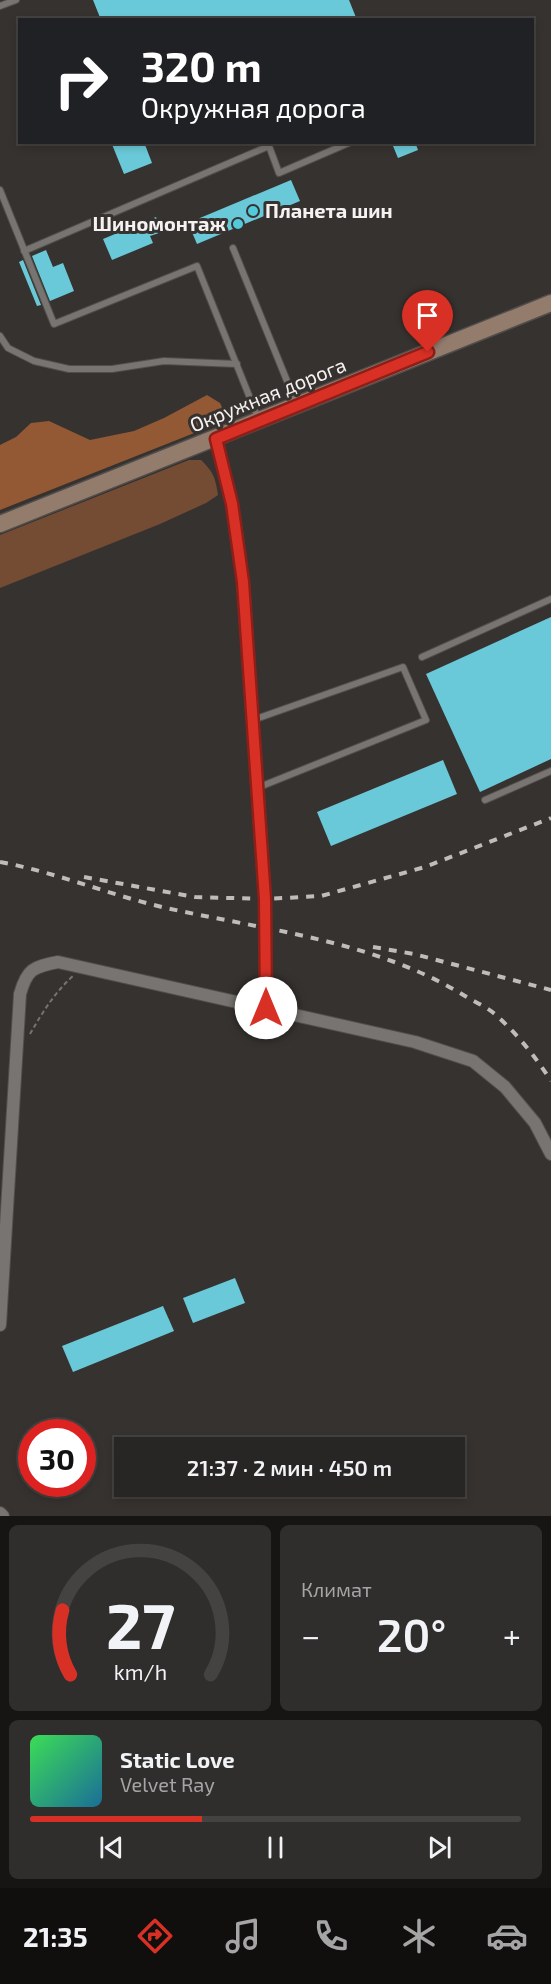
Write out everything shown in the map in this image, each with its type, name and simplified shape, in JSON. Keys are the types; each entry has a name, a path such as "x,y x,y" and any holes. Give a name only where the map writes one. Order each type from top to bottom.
{"main road":[{"name":"Окружная дорога","path":"0,524 551,303"}],"street":[{"path":"216,439 232,504 243,582 266,928 266,1008"},
{"path":"0,1325 20,994 24,977 36,966 58,962 92,969 415,1042 473,1061 505,1087 535,1123 551,1154"},
{"path":"0,1513 3,1516"}],"lane":[{"path":"0,6 16,0"},
{"path":"24,251 269,146 279,173 346,144"},
{"path":"0,190 54,324 197,266 260,421"},
{"path":"233,248 297,406"},
{"path":"0,336 8,348 34,361 69,369 112,369 164,360 237,364"},
{"path":"422,657 551,599"},
{"path":"253,720 403,666 426,720 256,788"},
{"path":"485,800 551,771"}],"path":[{"path":"29,1035 62,986 76,973 92,969"}],"shaded area":[{"path":"207,395 220,403 226,415 212,426 0,510 0,445 16,437 31,423 49,421 90,440 134,431"},
{"path":"189,460 201,460 209,468 215,479 218,495 160,524 0,588 0,535"}],"building":[{"path":"93,0 349,0 356,18 100,18"},
{"path":"112,144 145,144 152,163 124,174"},
{"path":"416,144 418,150 398,158 393,146"},
{"path":"291,180 300,201 197,244 188,223"},
{"path":"156,217 162,232 150,236 153,243 112,260 103,239"},
{"path":"46,250 53,267 63,263 74,291 50,301 32,256"},
{"path":"23,260 41,305 37,306 19,262"},
{"path":"551,617 551,759 480,792 426,674"},
{"path":"443,760 457,794 331,846 317,812"},
{"path":"235,1278 245,1303 193,1323 183,1298"},
{"path":"163,1306 174,1331 73,1372 62,1346"}],"railway":[{"path":"84,877 195,897 265,899 321,896 425,867 551,818"},
{"path":"0,862 41,871 162,907 318,939 394,962 430,977 492,1012 526,1046 551,1081"},
{"path":"373,947 414,954 551,990"}],"place":[{"name":"Планета шин","path":"253,211"},
{"name":"Шиномонтаж","path":"238,224"}],"route":[{"path":"266,1008 265,899 243,582 232,504 216,439 428,352"}]}
